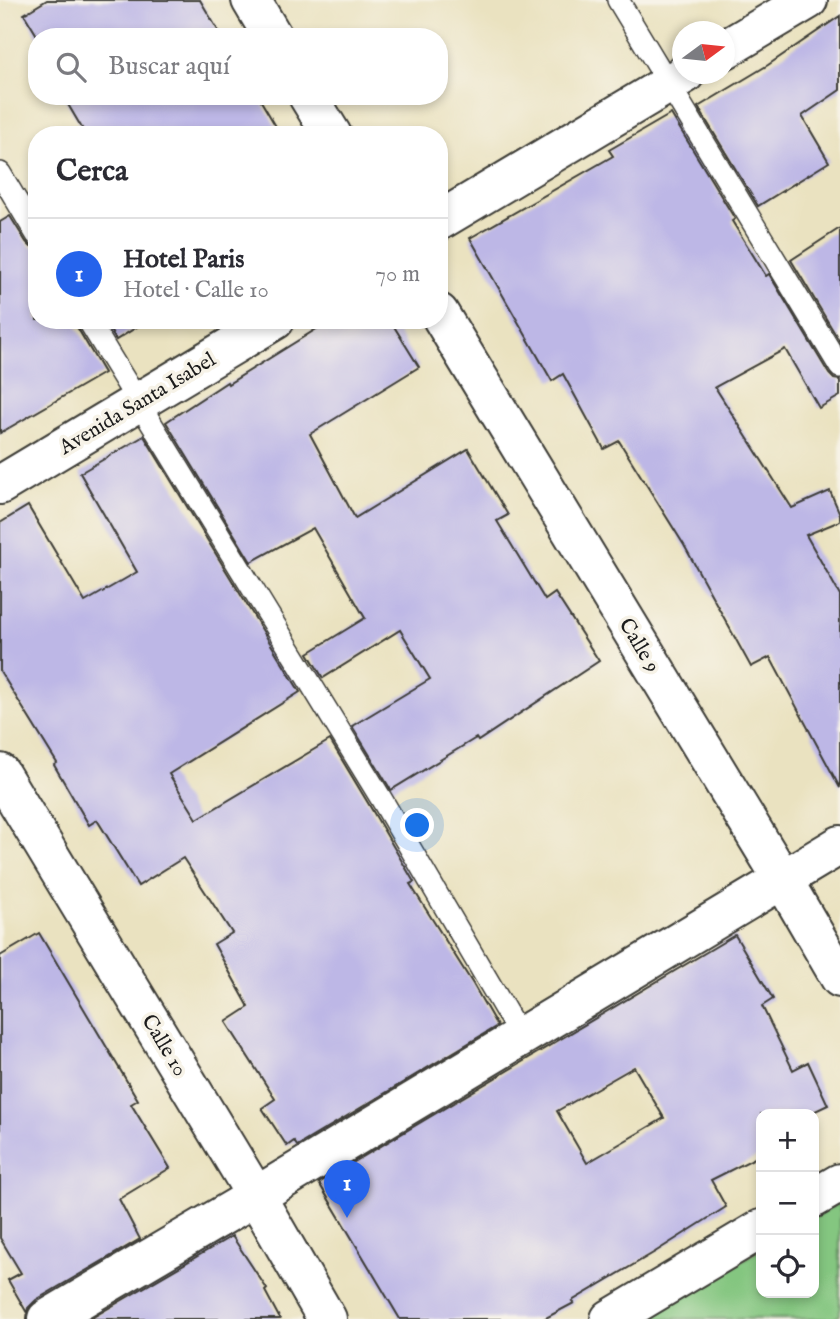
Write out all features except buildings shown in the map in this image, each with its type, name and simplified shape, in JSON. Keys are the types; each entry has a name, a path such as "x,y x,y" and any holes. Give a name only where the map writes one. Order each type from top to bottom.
{"street":[{"path":"251,0 268,28"},
{"path":"735,43 808,0"},
{"path":"448,216 672,81"},
{"path":"313,105 326,126"},
{"name":"Calle 9","path":"448,328 840,978"},
{"name":"Avenida Santa Isabel","path":"0,485 260,329"},
{"name":"Calle 10","path":"0,773 256,1196 327,1319"},
{"path":"47,1319 840,845"},
{"path":"819,1195 840,1183"},
{"path":"610,1319 756,1232"}],"lane":[{"path":"618,0 672,71"},
{"path":"680,84 840,368"},
{"path":"0,173 28,219"},
{"path":"93,329 382,800 521,1037"}],"green space":[{"path":"840,1202 840,1315 834,1319 645,1319 756,1252 756,1298 819,1298 819,1215"}],"place":[{"name":"Hotel Paris","path":"347,1218"}]}
